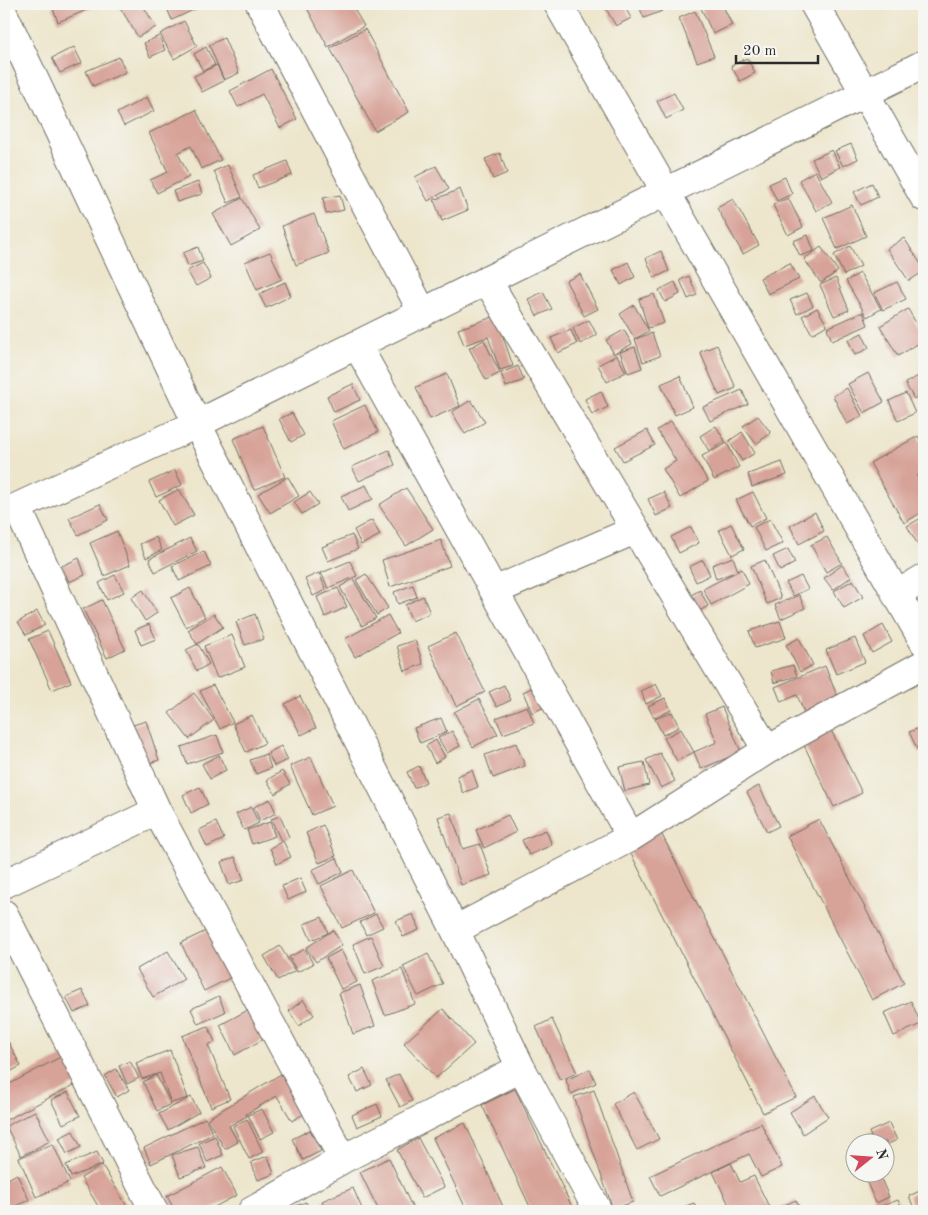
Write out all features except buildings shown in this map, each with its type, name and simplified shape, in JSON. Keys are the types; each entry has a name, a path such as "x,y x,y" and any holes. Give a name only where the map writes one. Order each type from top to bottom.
{"street":[{"path":"260,4 423,313"},
{"path":"558,4 924,642"},
{"path":"814,4 924,197"},
{"path":"4,16 197,424 455,930 521,1068 598,1211"},
{"path":"343,1158 157,811 10,510 197,424 924,64"},
{"path":"487,280 767,750"},
{"path":"358,345 632,837"},
{"path":"494,591 636,530"},
{"path":"896,595 924,578"},
{"path":"455,930 632,837 767,750 924,664"},
{"path":"4,884 157,811"},
{"path":"4,914 154,1211"},
{"path":"253,1211 343,1158 521,1068"}]}
